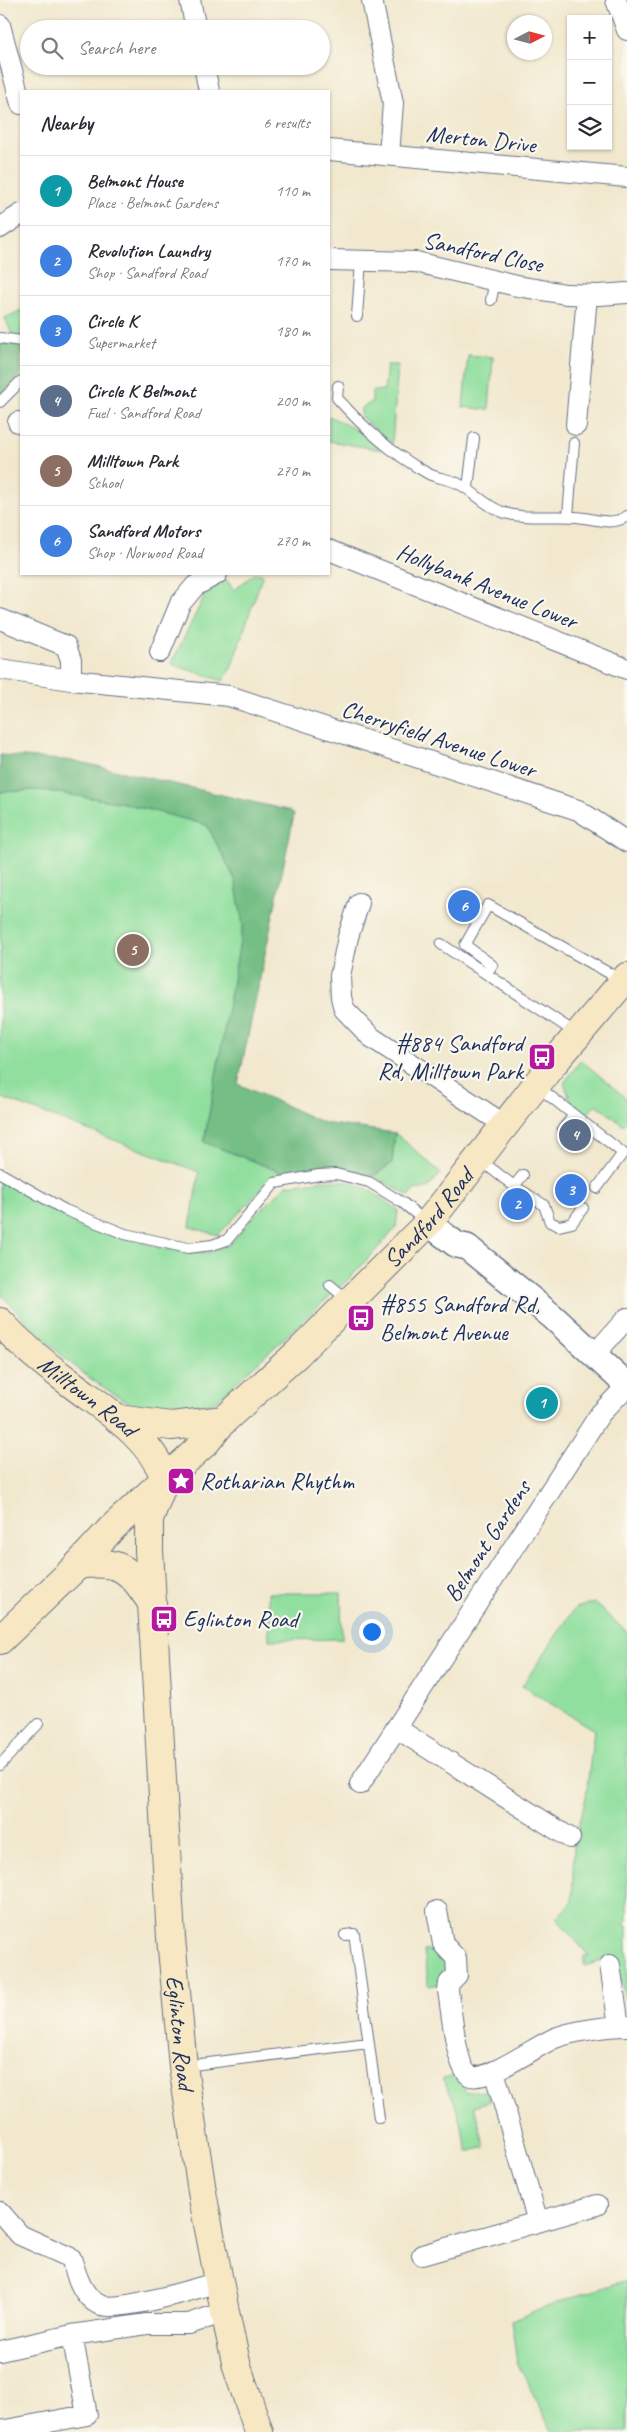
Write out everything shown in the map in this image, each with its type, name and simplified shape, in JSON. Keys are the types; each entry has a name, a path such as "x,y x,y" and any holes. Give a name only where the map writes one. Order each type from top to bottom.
{"main road":[{"name":"Sandford Road","path":"0,1640 112,1528 206,1442 224,1420 297,1354 340,1294 428,1223 536,1085 625,979"},
{"name":"Milltown Road","path":"0,1322 20,1343 118,1419 152,1452 165,1478"},
{"path":"118,1419 171,1426 224,1420"},
{"name":"Eglinton Road","path":"165,1478 149,1519 171,1938 183,2066 202,2198 225,2312 237,2367 259,2432"},
{"path":"78,1564 100,1562 113,1564 129,1572 152,1603"}],"street":[{"path":"190,0 194,20"},
{"name":"Merton Drive","path":"372,0 393,103 389,155"},
{"path":"616,0 627,30"},
{"path":"0,24 20,100"},
{"path":"206,75 209,90"},
{"name":"Merton Drive","path":"330,150 627,177"},
{"path":"0,228 20,215"},
{"name":"Sandford Close","path":"330,260 416,262 493,290 587,295 627,293"},
{"path":"575,434 587,295"},
{"name":"Hollybank Avenue Lower","path":"330,550 627,669"},
{"path":"160,652 180,604 195,586 215,575"},
{"path":"0,619 66,646 71,660 71,680"},
{"name":"Cherryfield Avenue Lower","path":"0,669 71,680 229,696 578,810 627,842"},
{"path":"359,903 348,937 340,976 344,1009 371,1037 505,1125"},
{"path":"428,1223 457,1245 467,1247 510,1282 627,1386"},
{"path":"594,1355 627,1318"},
{"name":"Belmont Gardens","path":"360,1784 600,1414 627,1386"},
{"path":"396,1728 570,1838"},
{"path":"437,1911 443,1944 456,1958 457,1975 450,1984 448,1991 461,2065 469,2075 475,2078 494,2071 560,2036 623,2026 610,1965"},
{"path":"494,2071 538,2222"},
{"path":"422,2255 597,2205"},
{"path":"0,2212 20,2235 71,2258 85,2291 96,2304 106,2307 158,2298 219,2282"},
{"path":"0,2351 72,2336 148,2324 189,2324 225,2312"},
{"path":"0,2431 87,2415 72,2336"}],"lane":[{"path":"358,316 361,261"},
{"path":"0,338 20,341"},
{"path":"0,402 20,382"},
{"path":"338,386 337,398 370,433 400,457 429,475 450,479 468,488 500,511 515,515 568,516 607,522 622,520 627,516"},
{"path":"568,516 575,434"},
{"path":"468,488 474,438"},
{"path":"487,973 492,964 465,945 488,905 625,979"},
{"path":"442,944 578,1034"},
{"path":"536,1085 623,1153 597,1188"},
{"path":"563,1129 574,1115"},
{"path":"478,1159 514,1186 544,1205 550,1222 559,1226 572,1223 583,1208"},
{"path":"0,1173 65,1210 125,1234 188,1248 212,1245 227,1240 275,1183 319,1174 348,1176 370,1182 403,1203 428,1223"},
{"path":"514,1186 523,1175"},
{"path":"0,1765 38,1724"},
{"path":"345,1935 354,1934 379,2118"},
{"path":"183,2066 368,2043"}],"green space":[{"path":"20,310 20,337 13,337 5,318"},
{"path":"0,341 20,345 20,375 0,397"},
{"path":"468,355 493,357 489,410 463,407"},
{"path":"387,365 398,365 392,444 361,417 361,408 372,402 372,391 384,390"},
{"path":"330,417 364,434 381,450 330,441"},
{"path":"253,575 263,575 231,668 223,681 171,664 206,593 226,579 234,590"},
{"path":"0,755 75,761 291,811 294,815 238,1084 324,1123 395,1133 392,1163 374,1176 330,1168 308,1168 286,1174 204,1142 243,925 235,879 207,825 124,803 40,790 0,792"},
{"path":"40,790 124,803 207,825 235,879 243,925 204,1142 286,1174 267,1184 218,1235 190,1227 199,1172 0,1097 0,792"},
{"path":"581,1060 627,1099 627,1120 623,1125 596,1104 587,1115 571,1102 564,1083"},
{"path":"395,1133 441,1173 428,1188 414,1190 409,1196 374,1176 392,1163"},
{"path":"0,1178 118,1236 161,1248 206,1253 230,1244 257,1213 287,1185 326,1180 345,1181 368,1189 398,1210 396,1228 354,1274 217,1400 201,1408 182,1412 161,1413 138,1408 105,1389 72,1365 0,1293"},
{"path":"268,1593 341,1593 342,1639 269,1640"},
{"path":"594,1603 627,1632 627,1921 624,1924 627,1926 627,2009 616,1957 584,1966 584,1956 589,1956 556,1918 572,1902 574,1845 586,1797 594,1730 522,1686 575,1608"},
{"path":"435,1950 449,1960 451,1971 439,1984 429,1986 424,1951"},
{"path":"456,2075 467,2092 487,2091 490,2101 474,2106 485,2147 468,2152 454,2100 442,2078"},
{"path":"627,2280 627,2432 552,2432 517,2362 511,2321 570,2298"}],"place":[{"name":"Sandford Motors","path":"464,906"},
{"name":"Milltown Park","path":"133,950"},
{"name":"#884 Sandford Rd, Milltown Park","path":"542,1057"},
{"name":"Circle K Belmont","path":"575,1135"},
{"name":"Circle K","path":"571,1190"},
{"name":"Revolution Laundry","path":"517,1204"},
{"name":"#855 Sandford Rd, Belmont Avenue","path":"361,1318"},
{"name":"Belmont House","path":"542,1403"},
{"name":"Rotharian Rhythm","path":"181,1481"},
{"name":"Eglinton Road","path":"164,1619"}]}
